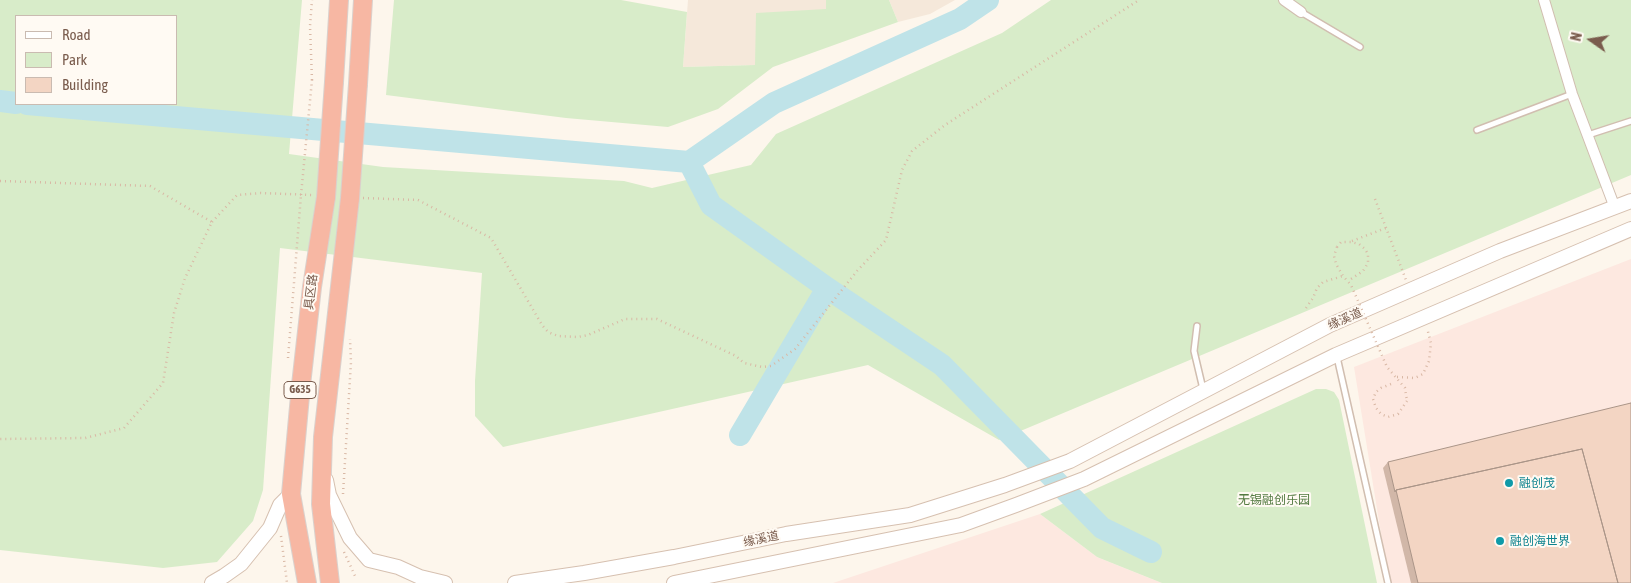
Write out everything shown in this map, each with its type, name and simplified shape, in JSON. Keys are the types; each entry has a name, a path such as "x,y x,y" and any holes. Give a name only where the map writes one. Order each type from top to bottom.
{"highway":[{"name":"具区路","path":"307,583 291,494 300,385 323,196 334,82 339,0"},
{"path":"330,583 321,504 323,437 354,198 363,0"}],"main road":[{"name":"缘溪道","path":"515,583 674,557 786,534 910,515 1005,485 1070,461 1330,326 1500,251 1631,201"},
{"path":"1336,354 1631,229"},
{"name":"缘溪道","path":"674,583 961,524 1016,505 1084,479 1336,354"},
{"path":"322,466 329,495 340,519 350,538 369,560 398,567 420,577 445,583"},
{"path":"212,583 241,564 270,528 280,505 291,494"}],"street":[{"path":"1284,0 1300,12"},
{"path":"1544,0 1572,94 1615,208"}],"lane":[{"path":"1300,12 1360,47"},
{"path":"1477,130 1572,94"},
{"path":"1588,136 1631,121"},
{"path":"1197,326 1194,351 1204,392"},
{"path":"1336,354 1388,583"}],"path":[{"path":"301,195 312,80 310,26 312,0"},
{"path":"354,198 418,200 491,238 542,325 548,332 558,336 578,337 588,335 625,319 657,319 736,356 744,363 762,367 771,366 795,349 857,271 886,240 902,170 912,151 945,125 1139,0"},
{"path":"0,181 150,186 212,222"},
{"path":"0,439 84,438 124,428 163,383 174,314 184,278 212,222 237,195 261,192 323,196"},
{"path":"1375,199 1410,291"},
{"path":"1350,242 1386,228"},
{"path":"1351,279 1363,271 1368,263 1368,254 1365,248 1359,244 1341,242 1336,247 1334,256 1336,264 1342,276 1351,285 1387,367 1405,388 1407,401 1398,414 1388,417 1381,414 1376,408 1373,399 1376,392 1391,384"},
{"path":"1306,308 1317,288 1323,282 1342,276"},
{"path":"1396,377 1414,378 1423,374 1429,361 1430,343 1424,317"},
{"path":"340,519 343,502 351,362 350,332"},
{"path":"341,545 356,578"}],"shaded area":[{"path":"688,0 826,0 826,9 755,65 683,67"},
{"path":"889,0 955,0 930,14 898,22"},
{"path":"1631,259 1631,583 1389,583 1354,367"},
{"path":"1040,514 1097,557 1162,583 833,583"}],"green space":[{"path":"0,0 302,0 289,154 383,167 624,181 652,188 751,165 776,134 1002,33 1051,0 1631,0 1631,175 999,440 868,365 503,447 475,416 475,381 482,273 280,248 263,490 253,521 217,562 163,568 0,550"},
{"path":"394,0 621,0 687,12 683,67 755,65 756,13 826,9 826,0 889,0 898,22 773,67 718,109 668,127 566,118 386,95"},
{"name":"无锡融创乐园","path":"1316,389 1326,389 1334,392 1339,400 1377,583 1162,583 1097,557 1040,514"}],"building":[{"path":"1631,403 1631,583 1618,583 1582,449 1396,490 1395,492 1388,462"},
{"name":"融创茂","path":"1582,449 1618,583 1418,583 1396,490"}],"waterway":[{"path":"988,0 960,19 774,103 689,162 711,205 827,288 942,365 1102,528 1151,552"},
{"path":"0,101 15,103"},
{"path":"38,105 689,162"},
{"path":"740,435 827,288"}],"place":[{"name":"融创茂","path":"1509,483"},
{"name":"融创海世界","path":"1500,541"}]}
